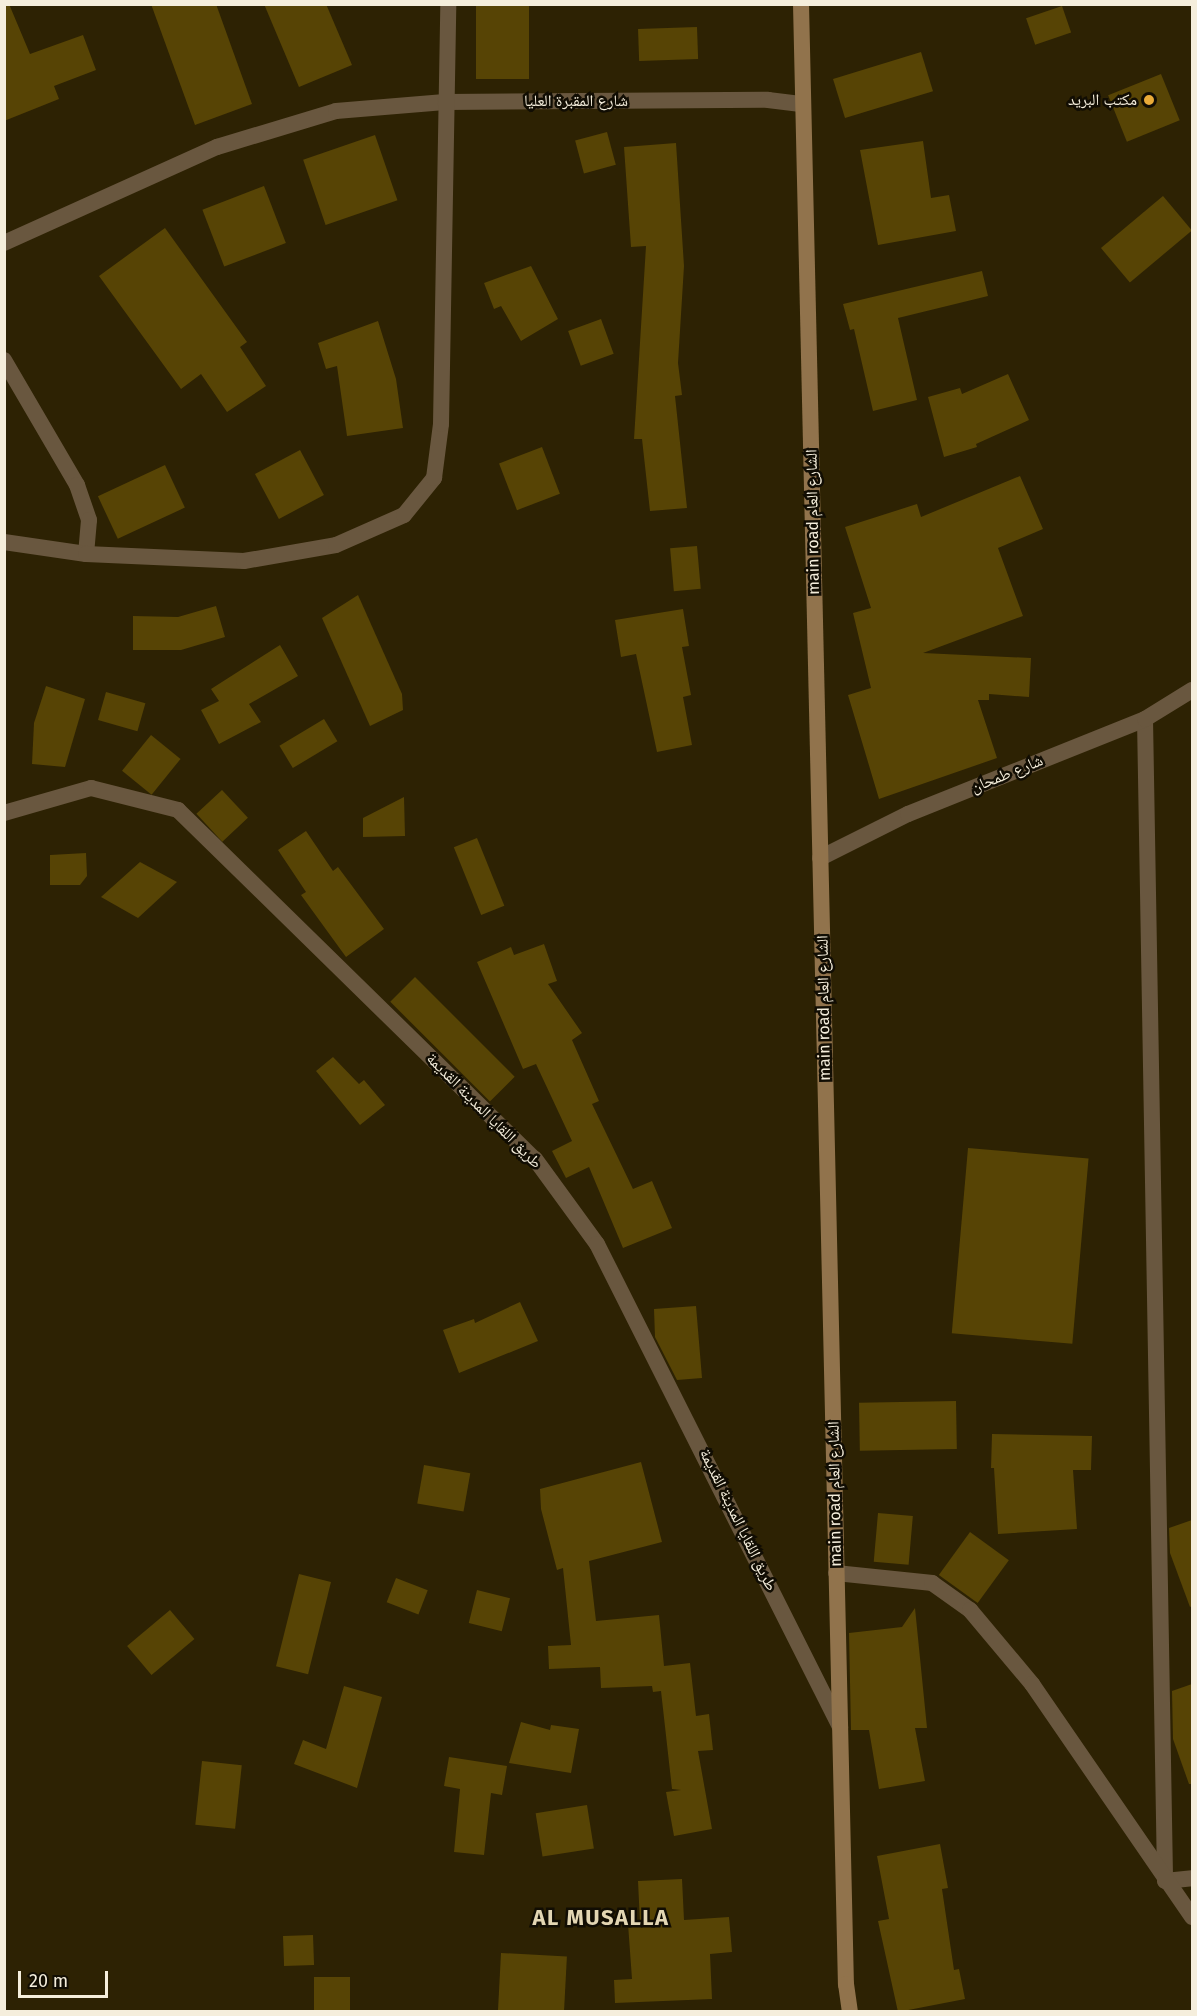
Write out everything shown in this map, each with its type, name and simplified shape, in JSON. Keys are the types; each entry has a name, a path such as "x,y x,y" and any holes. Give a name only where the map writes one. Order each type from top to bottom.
{"main road":[{"name":"main road الشارع العام","path":"801,4 846,1984 850,2012"}],"street":[{"path":"4,542 86,554 244,561 336,545 404,515 434,478 441,424 448,4"},
{"name":"شارع المقبرة العليا","path":"4,243 217,147 336,111 445,102 768,100 803,104"},
{"path":"4,360 77,485 89,520 86,554"},
{"name":"شارع طمحان","path":"820,858 908,814 1145,719 1192,690"},
{"path":"1145,719 1165,1881"},
{"name":"طريق اللقايا المدينة القديمة","path":"4,813 91,788 178,810 535,1159 597,1244 840,1727"},
{"path":"836,1573 932,1584 970,1610 1032,1684 1165,1881 1192,1917"},
{"path":"1165,1881 1192,1878"}],"building":[{"path":"4,4 9,4 30,54 83,35 96,70 54,86 59,99 4,121"},
{"path":"151,4 216,4 252,104 195,125"},
{"path":"264,4 326,4 352,65 299,87"},
{"path":"476,4 529,4 529,79 476,79"},
{"path":"1062,6 1071,32 1035,45 1026,18"},
{"path":"697,27 698,59 639,61 638,29"},
{"path":"921,52 933,91 845,118 833,79"},
{"path":"1161,74 1180,120 1127,142 1108,95"},
{"path":"607,132 616,165 584,173 575,141"},
{"path":"375,135 397,200 326,225 303,160"},
{"path":"923,141 931,198 949,195 956,231 878,245 860,150"},
{"path":"676,143 684,266 678,363 682,395 675,396 687,508 650,511 642,439 634,439 646,246 631,247 624,147"},
{"path":"264,186 286,243 224,267 202,210"},
{"path":"1163,196 1192,230 1130,283 1101,248"},
{"path":"165,228 247,342 240,347 266,386 227,412 201,374 181,389 99,276"},
{"path":"531,266 558,319 521,341 501,306 494,309 484,283"},
{"path":"982,271 988,296 898,318 917,400 873,411 854,329 850,330 843,304"},
{"path":"601,319 614,354 581,366 568,331"},
{"path":"378,321 396,379 403,428 347,436 337,366 326,369 318,343"},
{"path":"1008,374 1029,420 976,444 977,447 944,457 928,397 960,388 962,394"},
{"path":"542,447 560,494 517,510 499,463"},
{"path":"300,450 324,495 279,519 255,474"},
{"path":"165,465 185,508 118,539 98,496"},
{"path":"1020,476 1043,529 998,548 1023,616 923,653 1031,658 1029,697 989,694 989,700 978,700 997,758 879,799 848,695 871,688 853,613 871,608 845,527 917,504 921,517"},
{"path":"697,546 701,589 674,591 670,548"},
{"path":"358,595 402,694 403,710 370,726 322,618"},
{"path":"216,606 225,637 181,650 133,650 133,616 178,617"},
{"path":"683,609 689,646 682,647 691,695 683,697 692,745 657,752 636,654 621,657 615,620"},
{"path":"280,645 298,676 249,704 261,722 219,744 201,710 219,701 211,689"},
{"path":"46,686 85,699 65,767 32,764 34,723"},
{"path":"106,692 145,703 137,731 98,720"},
{"path":"324,719 337,741 293,768 279,746"},
{"path":"151,735 181,759 152,795 122,771"},
{"path":"222,790 248,818 222,842 196,814"},
{"path":"404,797 405,836 363,837 363,818"},
{"path":"306,831 333,871 338,867 384,929 346,957 301,895 306,892 278,850"},
{"path":"477,838 504,906 481,915 454,847"},
{"path":"86,853 87,876 80,885 50,885 50,855"},
{"path":"140,862 177,882 138,918 101,897"},
{"path":"544,944 557,981 548,984 582,1033 572,1040 599,1101 592,1104 633,1189 652,1181 672,1228 623,1248 589,1167 566,1178 552,1151 572,1141 536,1064 523,1069 477,962 511,947 514,955"},
{"path":"415,977 515,1077 490,1101 390,1002"},
{"path":"333,1057 359,1084 364,1080 385,1105 360,1125 316,1071"},
{"path":"968,1148 1089,1159 1072,1344 952,1333"},
{"path":"520,1302 538,1341 459,1373 443,1330 474,1319 475,1323"},
{"path":"696,1306 702,1378 677,1380 655,1337 654,1309"},
{"path":"956,1401 957,1449 860,1451 859,1403"},
{"path":"992,1434 1092,1436 1091,1470 1073,1470 1077,1529 998,1534 994,1468 991,1468"},
{"path":"641,1462 662,1542 589,1561 596,1621 659,1615 664,1666 690,1663 696,1716 709,1714 713,1750 698,1751 712,1829 674,1836 666,1792 681,1790 672,1789 661,1691 653,1692 652,1686 601,1688 600,1667 549,1669 548,1646 571,1645 563,1568 557,1570 541,1509 540,1489"},
{"path":"424,1465 470,1473 464,1512 417,1503"},
{"path":"878,1513 913,1516 909,1565 874,1562"},
{"path":"1192,1520 1192,1606 1190,1607 1170,1553 1169,1528"},
{"path":"970,1532 1009,1560 978,1603 939,1575"},
{"path":"299,1574 331,1582 308,1674 276,1666"},
{"path":"396,1578 428,1590 418,1614 387,1602"},
{"path":"477,1590 510,1598 502,1631 469,1623"},
{"path":"915,1608 927,1728 915,1728 925,1781 879,1789 869,1730 851,1730 849,1633 902,1627"},
{"path":"170,1610 194,1639 152,1675 127,1646"},
{"path":"1192,1684 1192,1784 1189,1784 1173,1739 1172,1691"},
{"path":"344,1686 382,1697 357,1788 294,1764 303,1740 326,1749"},
{"path":"521,1722 550,1730 551,1725 579,1729 571,1773 509,1763"},
{"path":"449,1757 507,1766 502,1795 491,1793 484,1855 454,1852 460,1789 444,1786"},
{"path":"202,1761 242,1765 235,1829 195,1825"},
{"path":"587,1805 594,1848 543,1857 536,1813"},
{"path":"940,1844 948,1888 942,1889 954,1970 959,1969 965,1999 898,2012 878,1921 889,1919 877,1856"},
{"path":"682,1879 684,1920 729,1917 732,1952 710,1954 712,1999 615,2003 614,1980 632,1979 628,1924 640,1923 638,1881"},
{"path":"313,1935 314,1965 284,1966 283,1936"},
{"path":"501,1953 567,1956 564,2012 498,2012"},
{"path":"314,1977 350,1977 350,2012 314,2012"}],"place":[{"name":"مكتب البريد","path":"1149,100"}],"district":[{"name":"AL MUSALLA","path":"601,1918"}]}
